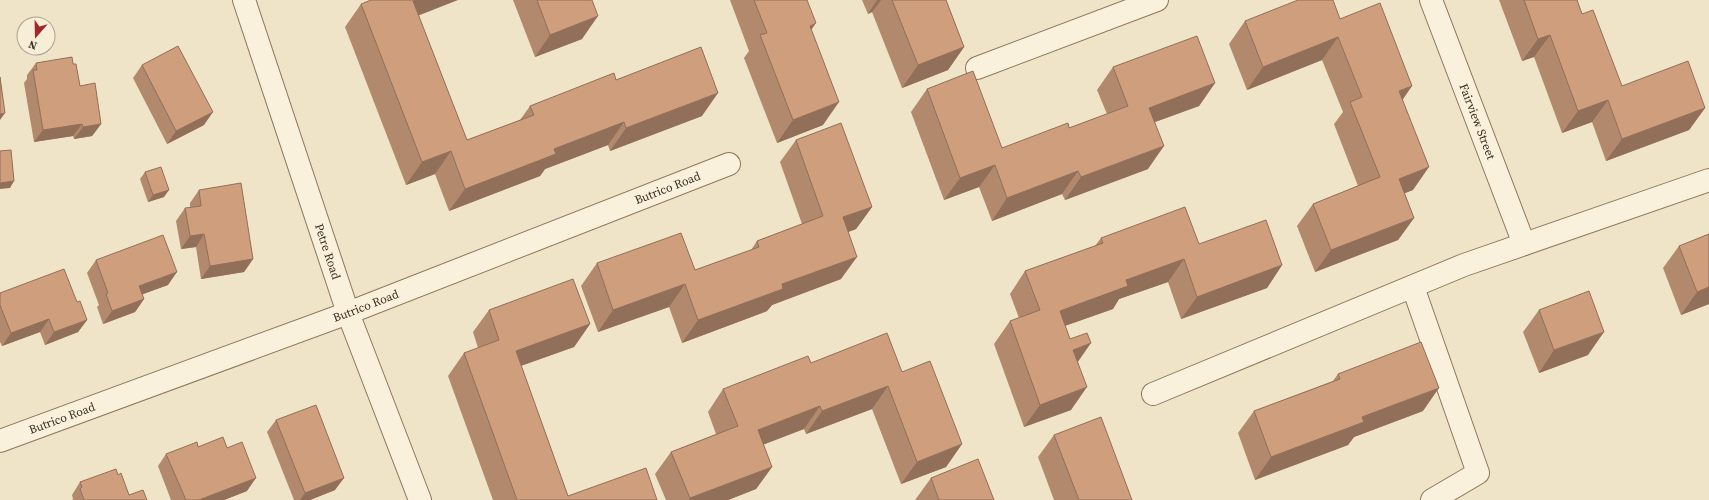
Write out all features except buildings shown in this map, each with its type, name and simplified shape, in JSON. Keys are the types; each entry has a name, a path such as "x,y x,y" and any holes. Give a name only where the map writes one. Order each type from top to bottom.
{"street":[{"name":"Petre Road","path":"244,0 348,312 420,500"},
{"path":"977,68 1158,0"},
{"name":"Fairview Street","path":"1431,0 1524,244"},
{"name":"Butrico Road","path":"0,441 348,312 728,164"},
{"path":"1153,394 1464,265 1709,180"},
{"path":"1413,287 1478,473 1432,500"}]}
